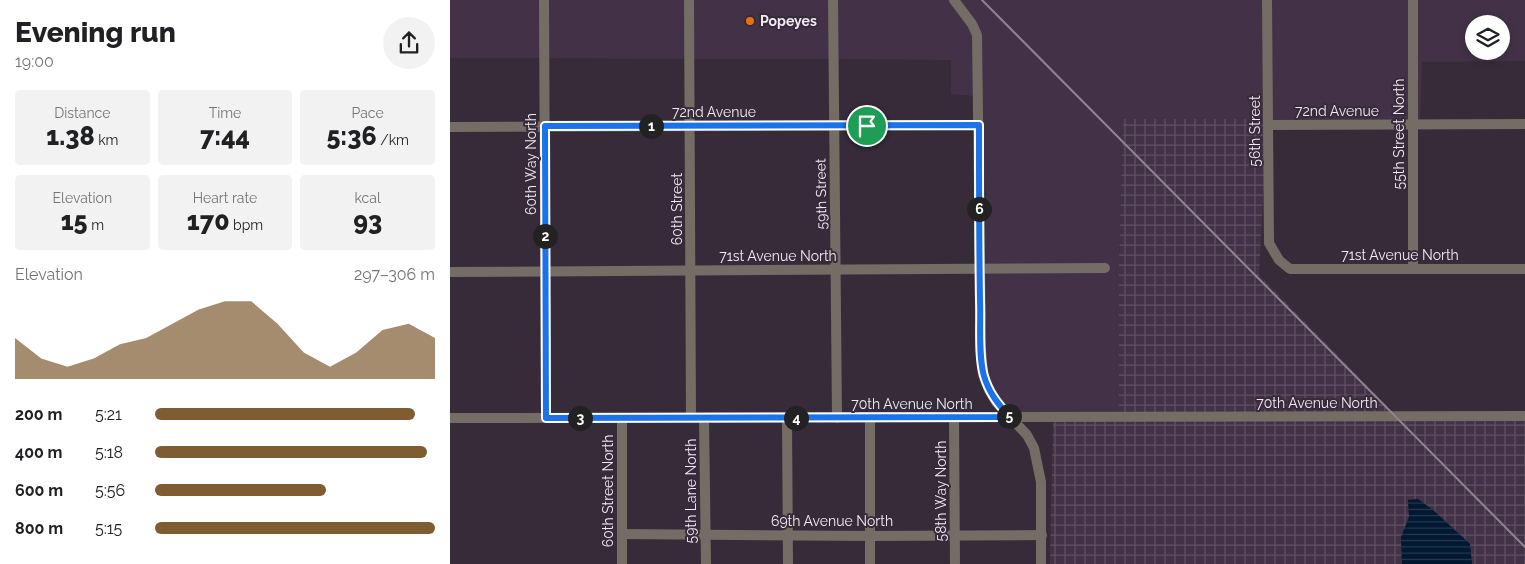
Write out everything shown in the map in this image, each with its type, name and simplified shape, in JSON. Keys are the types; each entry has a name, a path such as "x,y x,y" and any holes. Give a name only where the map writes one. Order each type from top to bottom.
{"street":[{"name":"60th Way North","path":"544,0 546,418"},
{"name":"60th Street","path":"689,0 692,418"},
{"name":"59th Street","path":"832,0 837,418"},
{"path":"954,0 972,24 977,35 981,349 983,374 988,390 996,402 1027,435 1034,448 1041,482 1041,564"},
{"name":"56th Street","path":"1267,0 1269,243 1279,260"},
{"name":"55th Street North","path":"1413,0 1413,268"},
{"name":"72nd Avenue","path":"1269,125 1525,124"},
{"name":"72nd Avenue","path":"450,127 979,125"},
{"name":"71st Avenue North","path":"1279,260 1290,269 1525,268"},
{"name":"71st Avenue North","path":"450,272 1105,268"},
{"name":"70th Avenue North","path":"450,418 1525,416"},
{"name":"60th Street North","path":"622,418 622,564"},
{"name":"59th Lane North","path":"704,418 706,564"},
{"path":"787,418 788,564"},
{"path":"870,418 870,564"},
{"name":"58th Way North","path":"954,418 955,564"},
{"name":"69th Avenue North","path":"622,534 1042,535"}],"shaded area":[{"path":"450,0 541,0 541,58 450,58"},
{"path":"548,0 685,0 686,59 548,58"},
{"path":"693,0 829,0 829,59 693,59"},
{"path":"836,0 949,0 969,26 974,36 975,96 951,94 951,60 837,59"},
{"path":"958,0 1264,0 1265,119 1123,119 1119,261 1119,413 1012,413 992,388 987,373 985,348 983,274 1109,272 1109,264 983,266 983,219 986,198 981,35"},
{"path":"1271,0 1409,0 1409,120 1272,121"},
{"path":"1417,0 1525,0 1525,61 1422,62 1420,120 1417,120"},
{"path":"1123,119 1265,119 1259,275 1394,413 1119,413 1119,261"},
{"path":"1525,420 1525,564 1472,564 1470,544 1418,499 1408,500 1409,517 1401,537 1402,564 1050,564 1053,421"}],"water":[{"path":"1418,499 1470,544 1472,564 1402,564 1401,537 1409,517 1408,500"}],"railway":[{"path":"982,0 1525,547"}],"place":[{"name":"Popeyes","path":"750,21"}],"route":[{"path":"979,125 981,349 983,374 988,390 1010,417 546,418 545,126 867,126 979,125"}]}
